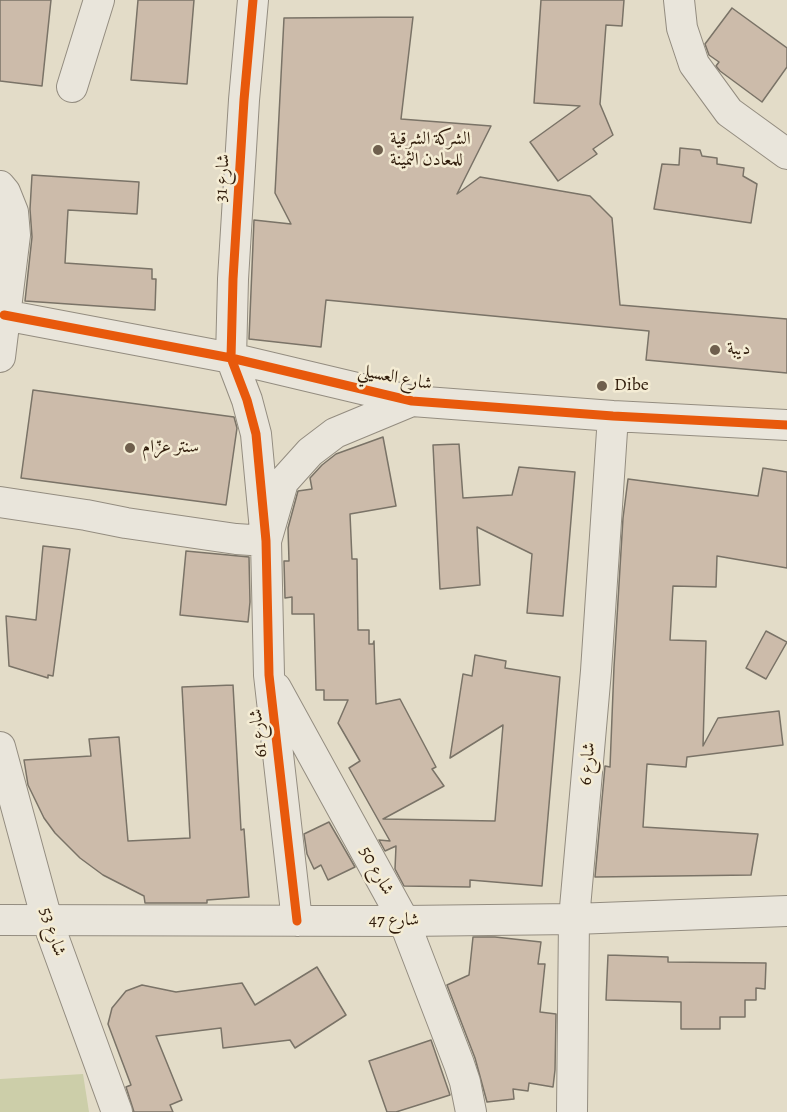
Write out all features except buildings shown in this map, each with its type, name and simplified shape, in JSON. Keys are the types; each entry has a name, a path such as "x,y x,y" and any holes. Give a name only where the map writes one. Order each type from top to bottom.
{"street":[{"path":"72,87 99,0"},
{"name":"شارع 31","path":"231,358 244,100 253,0"},
{"path":"680,0 682,28 694,64 729,112 787,154"},
{"path":"0,186 13,212 15,235 0,357"},
{"name":"شارع العسيلي","path":"4,315 231,358 412,401 614,416 787,425"},
{"path":"0,502 86,515 126,524 266,541 256,434 247,399 231,358"},
{"name":"شارع العسيلي","path":"266,541 283,482 310,452 335,433 412,401"},
{"name":"شارع 6","path":"572,1112 574,920 596,671 614,416"},
{"name":"شارع 61","path":"266,541 268,675 297,921"},
{"name":"شارع 50","path":"268,675 404,921 459,1064 471,1112"},
{"name":"شارع 53","path":"0,747 47,920 117,1112"},
{"name":"شارع 47","path":"0,920 574,920 787,911"}],"green space":[{"path":"83,1074 89,1112 0,1112 0,1079"}],"cycle path":[{"path":"253,0 244,100 233,279 231,358 247,400 256,434 266,541 269,675 297,921"},
{"path":"4,315 231,358 412,401 613,416 787,425"}],"place":[{"name":"الشركة الشرقية للمعادن الثمينة","path":"378,150"},
{"name":"ديبة","path":"715,350"},
{"name":"Dibe","path":"602,386"},
{"name":"سنتر عزّام","path":"130,448"}]}
